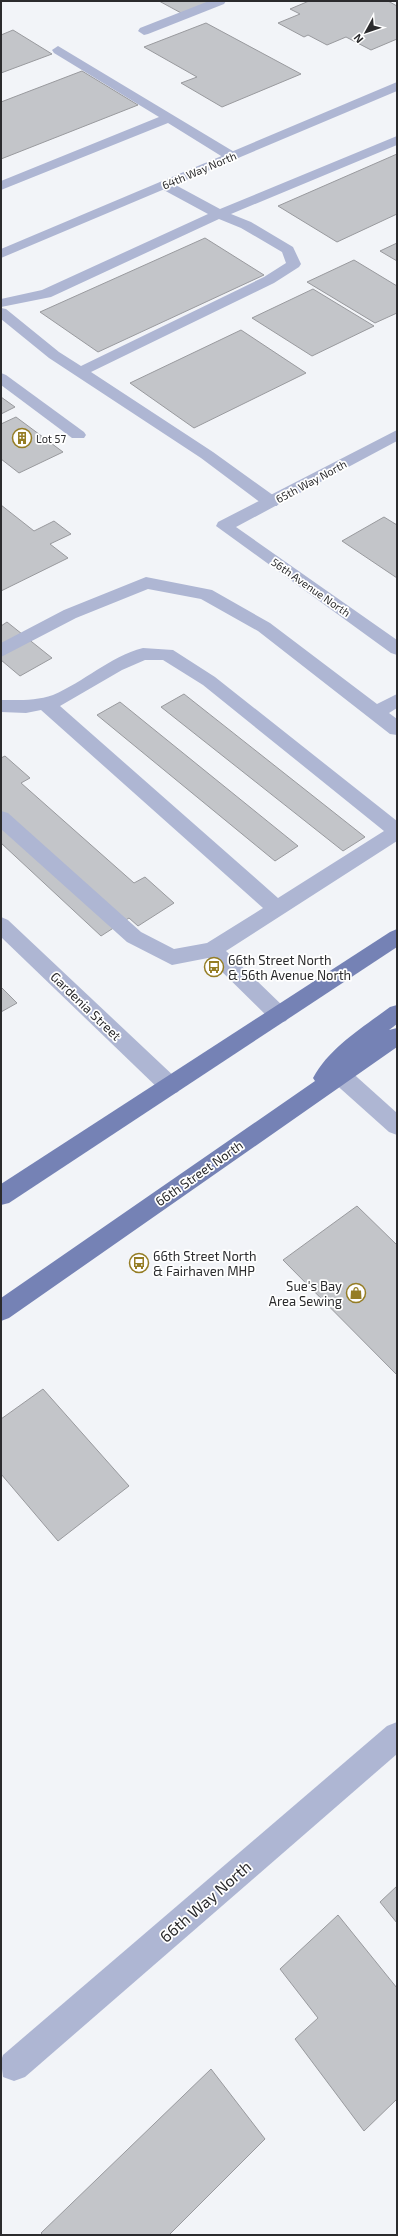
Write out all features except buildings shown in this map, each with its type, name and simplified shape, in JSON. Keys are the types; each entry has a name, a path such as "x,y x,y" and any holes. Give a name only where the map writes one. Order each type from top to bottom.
{"main road":[{"path":"1,1196 397,937"},
{"path":"311,1094 345,1052 397,1013"},
{"name":"66th Street North","path":"1,1311 311,1094 397,1036"}],"street":[{"path":"144,31 220,1"},
{"path":"58,50 231,156"},
{"name":"64th Way North","path":"1,254 231,156 394,89"},
{"path":"1,186 169,118"},
{"path":"1,303 46,294 219,214 397,140"},
{"path":"80,372 269,280 294,264 288,250 246,224 219,214 165,185"},
{"path":"1,312 54,355 207,455 271,502"},
{"path":"1,378 78,435"},
{"name":"65th Way North","path":"224,526 397,435"},
{"name":"56th Avenue North","path":"224,526 397,649"},
{"path":"1,651 70,614 146,583 206,594 264,628 397,729"},
{"path":"1,706 26,706 58,700 116,666 143,654 167,654 209,681 397,832 212,950 172,957 134,937 1,818"},
{"path":"376,712 397,700"},
{"path":"45,703 277,909"},
{"name":"Gardenia Street","path":"1,925 170,1086"},
{"path":"212,950 279,1015"},
{"path":"340,1075 397,1126"},
{"name":"66th Way North","path":"14,2066 397,1736"}],"place":[{"name":"Lot 57","path":"22,438"},
{"name":"66th Street North & 56th Avenue North","path":"214,967"},
{"name":"66th Street North & Fairhaven MHP","path":"139,1263"},
{"name":"Sue's Bay Area Sewing","path":"356,1293"}]}
